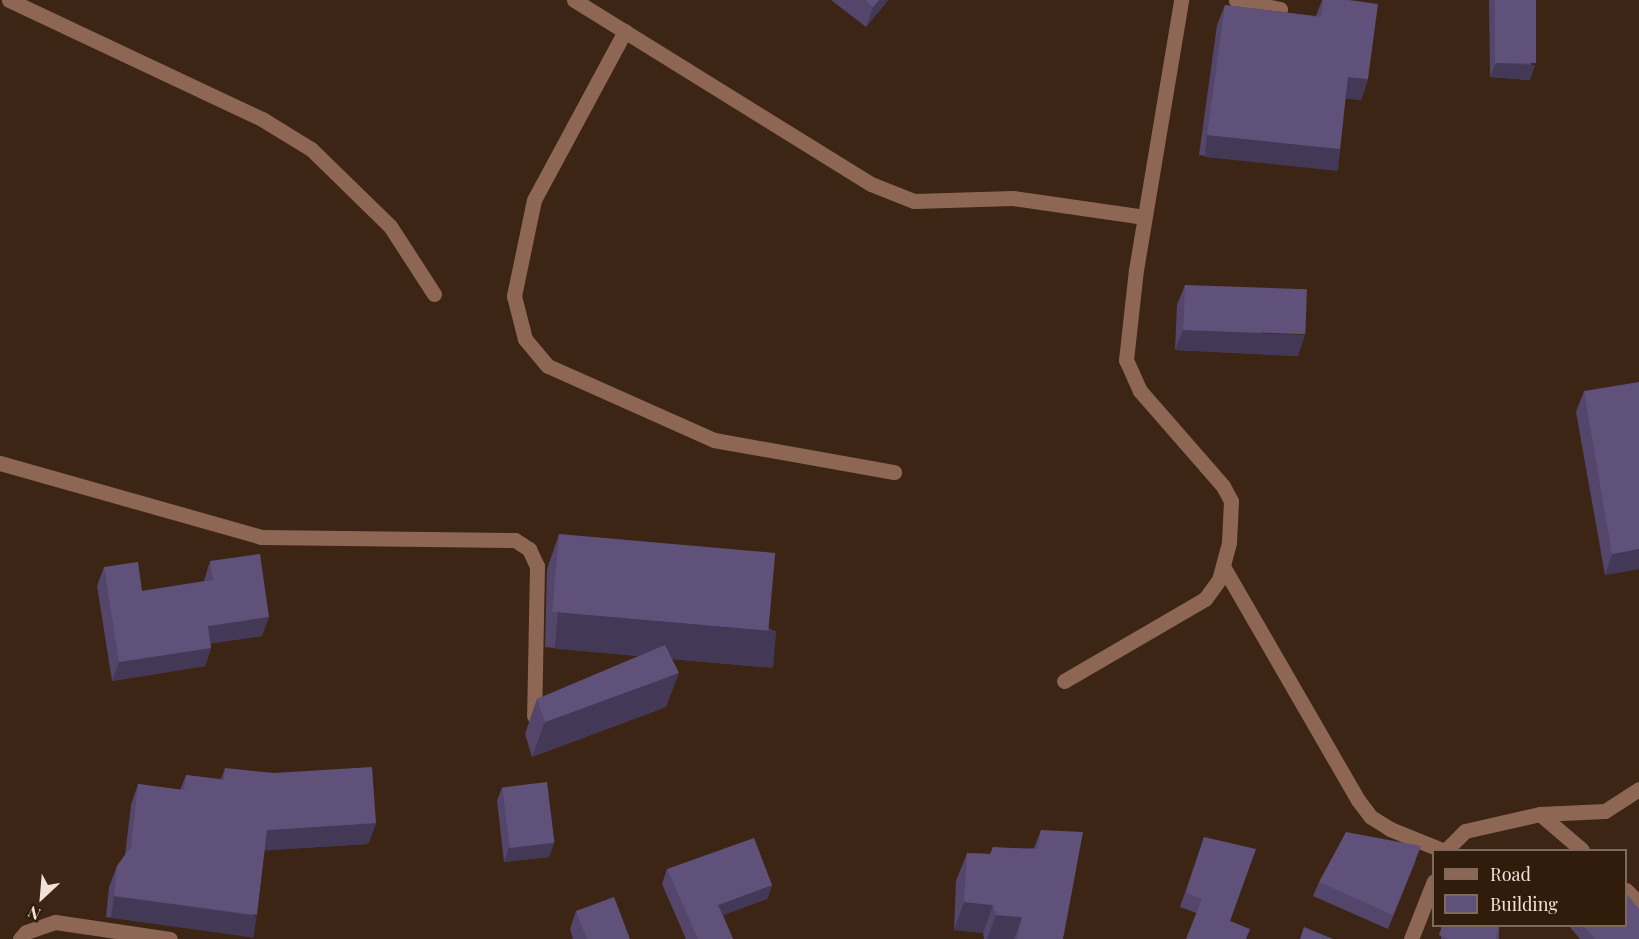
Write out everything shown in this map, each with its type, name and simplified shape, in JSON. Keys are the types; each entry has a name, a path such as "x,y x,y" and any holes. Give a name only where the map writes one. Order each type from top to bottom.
{"street":[{"path":"9,0 262,119 311,149 390,226 434,294"},
{"path":"574,0 871,184 914,201 1013,198 1145,217"},
{"path":"1064,681 1205,599 1224,568 1231,501 1223,486 1140,391 1126,360 1145,217 1181,0"},
{"path":"1236,0 1280,9"},
{"path":"625,31 534,200 514,296 525,339 548,366 714,440 894,472"},
{"path":"0,463 261,537 515,540 529,549 537,566 534,716"},
{"path":"1224,568 1358,800 1371,817 1390,829 1441,849"},
{"path":"1445,849 1465,831 1540,813 1605,811 1639,789"},
{"path":"1540,813 1581,849"},
{"path":"1411,939 1432,886"},
{"path":"1627,891 1639,903"},
{"path":"20,939 26,932 55,922 170,939"}],"building":[{"path":"865,0 879,0 873,7"},
{"path":"1323,0 1349,0 1378,4 1368,79 1348,77 1340,149 1207,135 1225,5 1321,17"},
{"path":"1495,0 1536,0 1536,63 1495,63"},
{"path":"1185,285 1307,289 1305,334 1183,330"},
{"path":"1639,382 1639,549 1612,554 1584,391"},
{"path":"559,534 775,553 768,631 552,612"},
{"path":"260,554 269,617 208,626 211,648 119,662 104,567 138,562 142,591 213,580 210,561"},
{"path":"665,645 679,673 545,722 537,699"},
{"path":"372,767 376,823 267,830 257,915 114,896 117,866 131,847 138,784 184,790 186,775 224,780 225,768 274,773"},
{"path":"547,782 554,843 510,848 502,787"},
{"path":"1041,830 1083,832 1063,939 1017,939 1022,917 996,915 993,905 964,902 967,853 990,854 993,847 1037,849"},
{"path":"1346,832 1421,846 1393,915 1319,882"},
{"path":"1204,837 1256,849 1230,921 1250,929 1246,939 1186,939 1202,899 1186,893"},
{"path":"754,838 772,885 718,905 733,939 698,939 667,869"},
{"path":"1627,894 1639,909 1639,939 1595,939 1585,927 1627,927"},
{"path":"614,897 630,939 587,939 576,911"},
{"path":"1304,927 1333,939 1300,939"},
{"path":"1442,927 1499,927 1496,939 1448,939 1439,935"}]}
